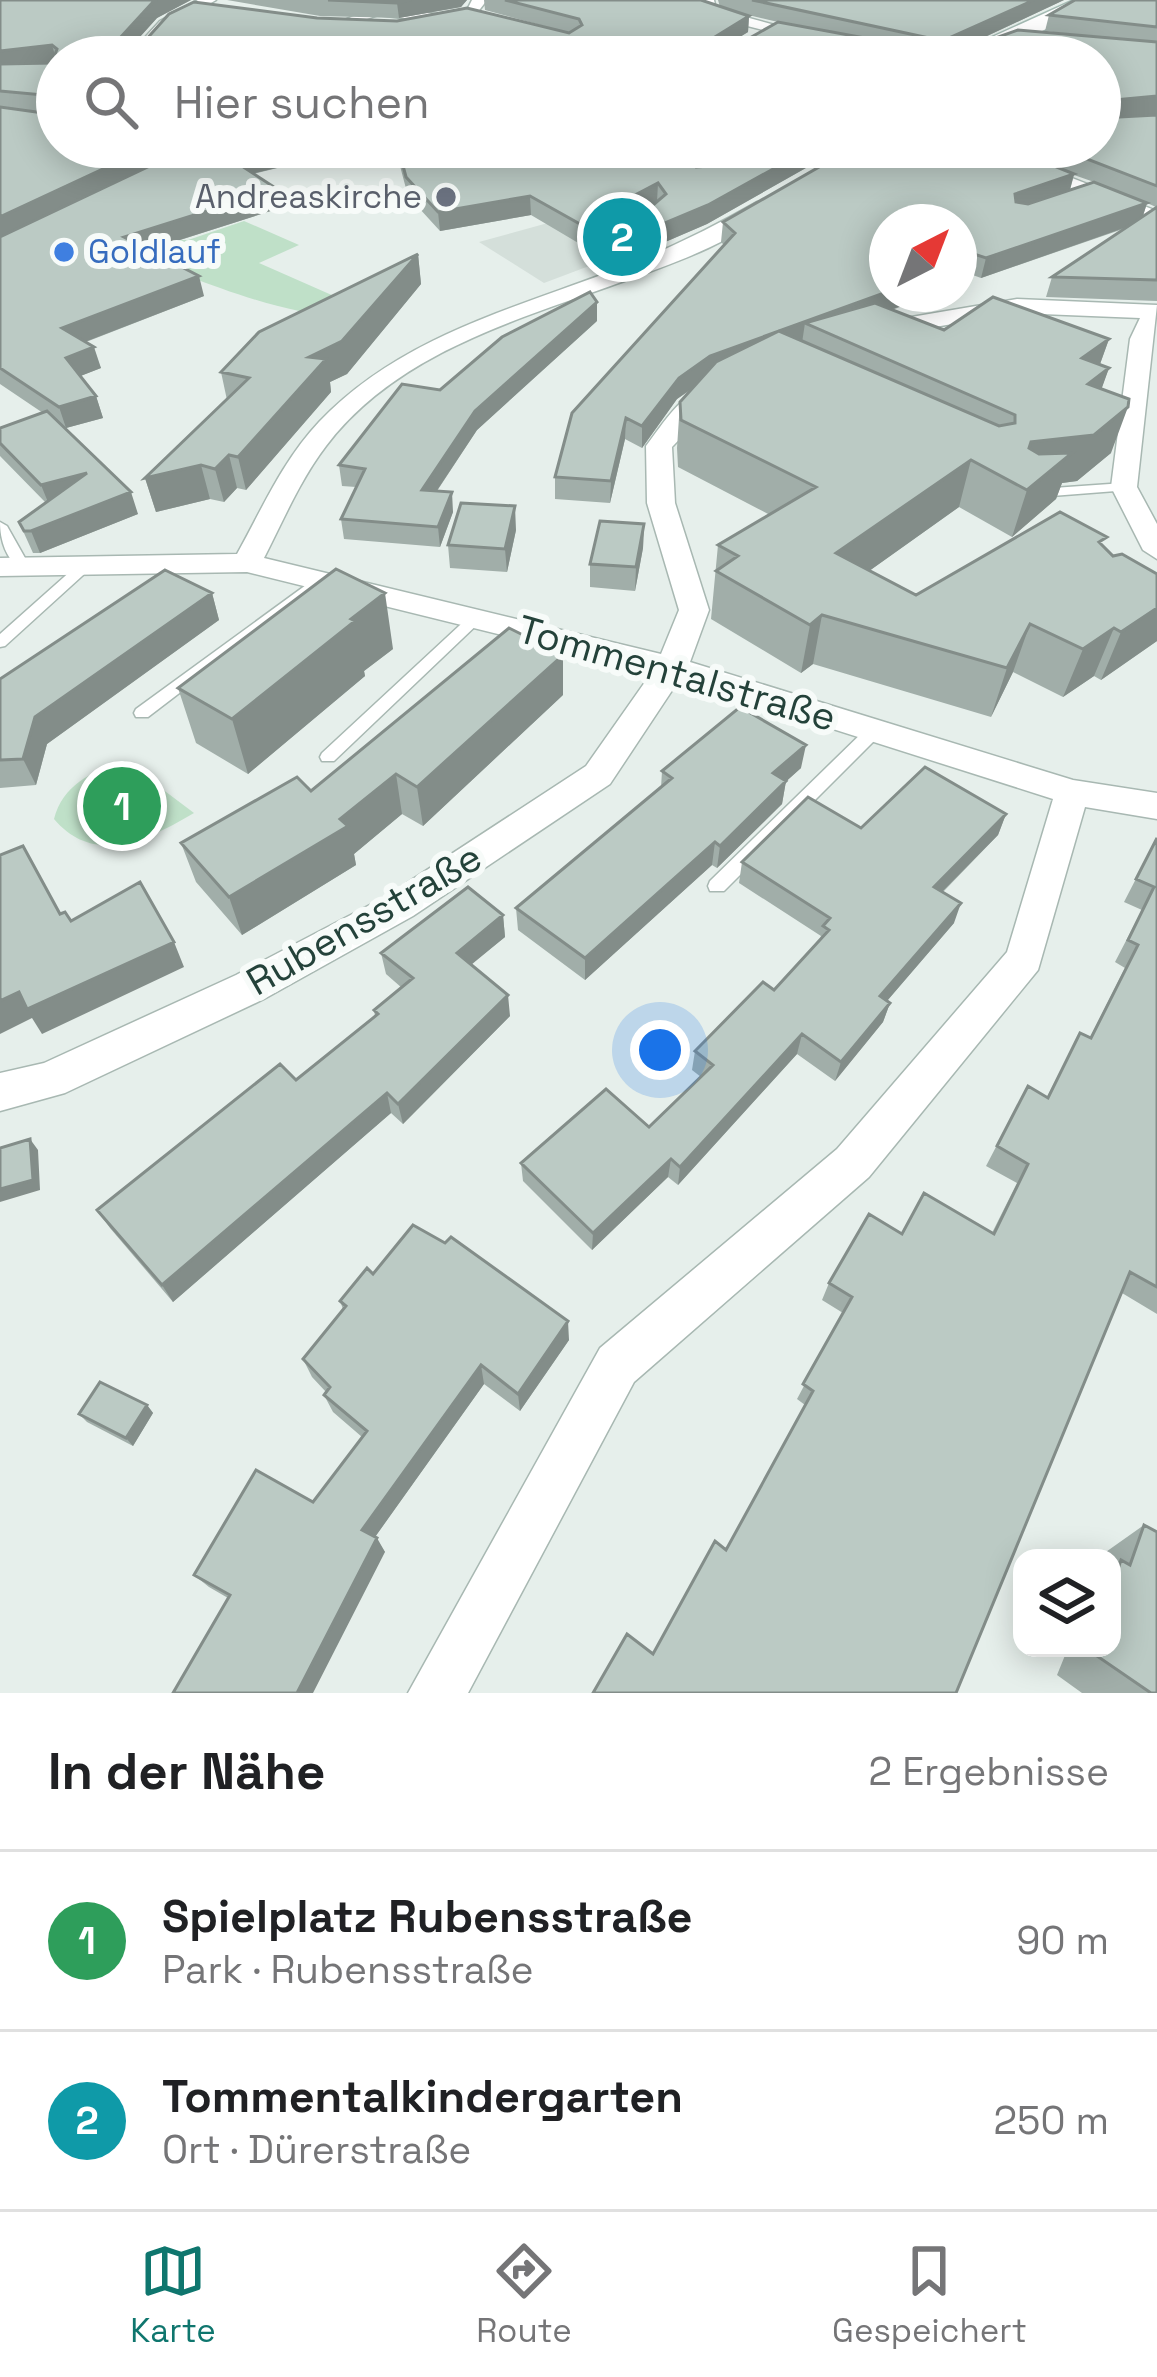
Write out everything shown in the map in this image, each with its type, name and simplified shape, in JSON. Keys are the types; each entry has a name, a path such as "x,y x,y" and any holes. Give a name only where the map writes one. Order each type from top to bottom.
{"street":[{"path":"468,15 480,0"},
{"path":"707,0 710,12 774,36"},
{"path":"1015,36 1085,0"},
{"path":"155,36 165,25 205,4"},
{"path":"340,23 399,28 468,15 528,32"},
{"path":"1022,168 1084,196 1157,218"},
{"path":"247,563 325,430 379,380 438,344 507,313 676,252 778,197"},
{"path":"854,337 1017,306 1155,312 1142,339 1124,487 1157,550"},
{"name":"Rubensstraße","path":"0,1092 50,1080 250,987 400,906 598,775 672,667 694,610 661,503 659,446 694,404 730,382"},
{"name":"Tommentalstraße","path":"11,566 247,563 672,667 1072,792 1157,806"},
{"path":"437,1693 617,1365 853,1162 1024,959 1072,792"}],"lane":[{"path":"1026,494 1124,487"},
{"name":"Tommentalstraße","path":"0,526 11,566"},
{"path":"0,642 87,564"},
{"path":"142,713 317,581"},
{"name":"Tommentalstraße","path":"328,758 478,616"},
{"name":"Tommentalstraße","path":"717,886 875,730"}],"shaded area":[{"path":"626,209 674,234 544,283 479,242 595,210"}],"green space":[{"path":"244,221 299,245 259,263 368,311 317,314 286,308 134,254 158,240 188,240"},
{"path":"125,761 194,813 140,839 104,845 70,834 54,819 72,788"}],"building":[{"path":"0,0 157,0 122,36 36,36 36,47 0,51"},
{"path":"328,0 411,0 397,3"},
{"path":"505,0 701,0 749,16 717,36 149,36 169,14 194,2 317,18 397,21 467,8 569,33 582,25 579,19"},
{"path":"752,0 1034,0 954,36 920,36"},
{"path":"1075,0 1157,0 1157,27 1049,15"},
{"path":"778,22 854,36 753,36"},
{"path":"1018,30 1088,36 1001,36"},
{"path":"1121,39 1157,42 1157,96 1121,99"},
{"path":"36,63 36,94 0,91 1,64"},
{"path":"0,107 36,112 36,168 105,168 0,217"},
{"path":"1157,115 1157,186 1110,168 1121,168 1121,117"},
{"path":"146,168 245,168 277,189 124,237 199,276 62,328 94,347 66,358 96,396 59,407 0,368 0,237"},
{"path":"404,168 775,168 708,205 615,244 611,241 666,194 658,183 580,224 530,196 438,212 406,177"},
{"path":"817,168 1059,168 1074,174 1015,194 1016,202 1028,204 1094,182 1147,203 986,258 977,255 977,204 869,204 869,299 710,356 679,378 642,426 626,418 611,481 555,477 572,413 735,233 723,222"},
{"path":"1157,207 1157,280 1052,277"},
{"path":"418,254 342,341 309,357 326,359 238,457 229,455 215,469 201,465 145,478 249,378 221,372 259,332"},
{"path":"590,292 597,302 475,411 422,490 452,492 438,527 341,519 365,469 339,465 402,384 440,390 502,337"},
{"path":"993,297 1109,339 1082,358 1109,368 1088,384 1129,399 1128,407 1094,435 1031,442 1029,448 1039,454 1072,453 1027,490 971,460 836,553 916,595 1060,512 1107,537 1099,542 1113,556 1122,554 1157,574 1157,608 1083,649 1030,624 1007,668 822,615 810,625 716,571 738,556 718,545 816,487 681,420 680,402 716,362 779,331 999,426 1015,423 1015,415 805,323 869,305 869,312 898,312 944,330"},
{"path":"47,411 131,492 24,531 19,522 87,473 41,485 0,443 0,428"},
{"path":"461,503 515,506 505,549 448,545"},
{"path":"600,521 644,524 636,567 590,564"},
{"path":"336,569 385,593 232,719 178,688"},
{"path":"165,570 212,593 35,717 23,759 0,760 0,679"},
{"path":"509,628 563,655 417,787 396,774 340,819 348,826 229,897 181,843 297,777 311,791"},
{"path":"740,707 806,745 773,773 786,781 720,846 715,842 585,958 516,908 672,778 662,771"},
{"path":"925,767 1006,814 934,887 961,903 880,996 890,1003 841,1062 802,1034 680,1167 671,1159 593,1233 521,1163 606,1089 649,1127 713,1065 695,1051 763,982 774,990 829,930 823,926 830,918 742,862 808,797 861,828"},
{"path":"1157,838 1157,1287 1130,1272 956,1693 593,1693 627,1634 653,1654 715,1541 726,1550 813,1391 803,1384 852,1297 829,1283 869,1214 902,1234 924,1193 994,1234 1028,1164 997,1146 1028,1086 1048,1098 1080,1033 1091,1038 1138,945 1128,940 1154,887 1136,879"},
{"path":"23,846 60,914 65,912 71,921 140,882 174,942 27,1009 19,992 0,1001 0,855"},
{"path":"468,887 503,915 457,953 508,995 398,1104 387,1093 162,1285 97,1210 280,1064 296,1080 378,1014 374,1010 413,978 381,953"},
{"path":"30,1139 33,1180 0,1189 0,1148"},
{"path":"413,1225 445,1243 451,1237 568,1321 518,1394 481,1365 362,1530 377,1538 297,1693 173,1693 230,1595 194,1575 256,1470 313,1502 367,1431 324,1395 330,1387 303,1359 346,1306 340,1301 367,1268 373,1274"},
{"path":"100,1382 147,1405 126,1438 79,1414"},
{"path":"1144,1525 1157,1532 1157,1693 1098,1657 1121,1657 1121,1560 1130,1565"}],"place":[{"name":"Andreaskirche","path":"446,197"},
{"name":"Tommentalkindergarten","path":"622,237"},
{"name":"Goldlauf","path":"64,252"},
{"name":"Spielplatz Rubensstraße","path":"122,806"}]}
